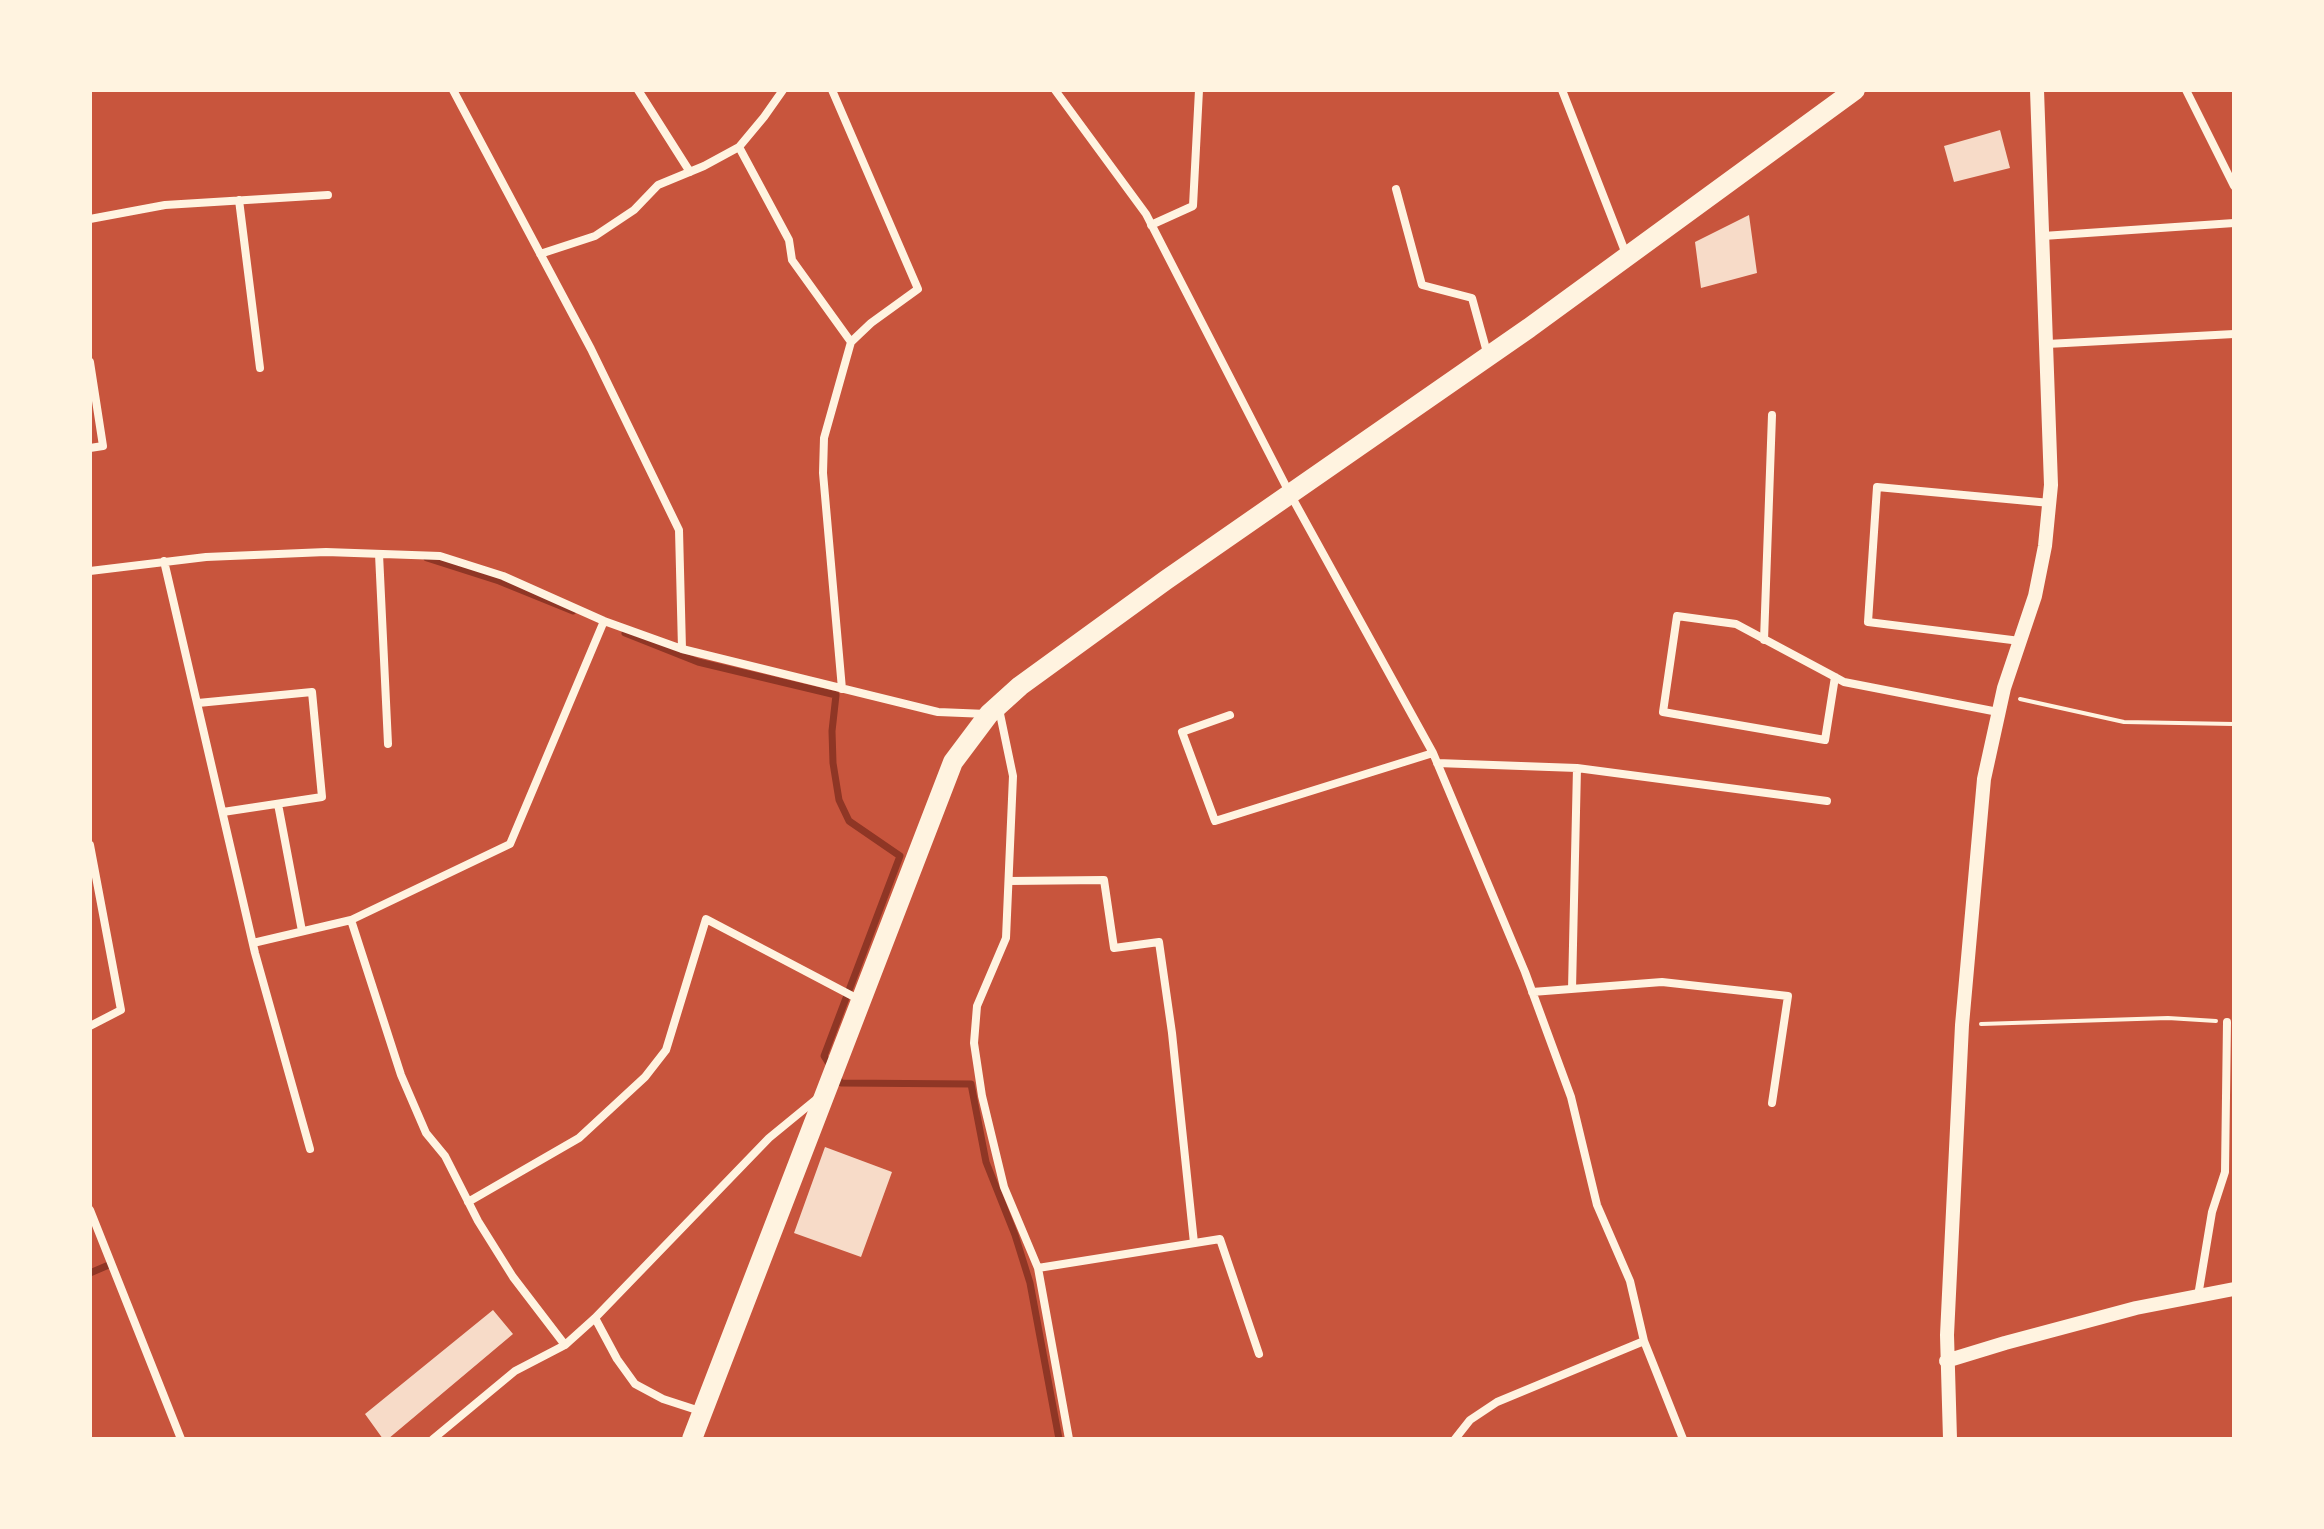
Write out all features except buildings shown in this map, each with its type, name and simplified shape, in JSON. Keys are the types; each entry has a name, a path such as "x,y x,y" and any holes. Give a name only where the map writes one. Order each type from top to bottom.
{"main road":[{"path":"693,1439 859,1000 953,762 993,709 1289,492 1488,357 1855,90"}],"street":[{"path":"453,90 591,349 679,530 682,649"},
{"path":"638,90 690,172"},
{"path":"540,254 595,236 634,210 658,185 739,147 783,90"},
{"path":"832,90 918,289 871,323 851,342 824,438 823,473 842,689"},
{"path":"1055,90 1151,225 1289,492 1433,753 1532,992 1571,1097 1597,1205 1630,1281 1644,1341 1683,1439"},
{"path":"1151,225 1193,206 1199,90"},
{"path":"1562,90 1627,255"},
{"path":"1950,1439 1946,1361 1962,1025 1984,779 2002,695 2035,596 2050,503 2037,90"},
{"path":"2186,90 2234,186"},
{"path":"739,147 789,240 792,260 851,342"},
{"path":"1396,189 1422,285 1472,298 1488,357"},
{"path":"90,219 165,205 328,195"},
{"path":"239,200 260,368"},
{"path":"2043,236 2234,223"},
{"path":"2047,344 2234,334"},
{"path":"90,362 103,446 90,448"},
{"path":"1764,640 1772,415"},
{"path":"2020,641 1868,622 1877,487 2050,503"},
{"path":"90,571 206,557 326,552 440,556 503,576 604,621 682,649 938,712 993,709 1013,776 1006,938 977,1006 974,1043 982,1096 1004,1187 1038,1268 1069,1439"},
{"path":"379,554 388,744"},
{"path":"164,561 253,943 310,1149"},
{"path":"1835,677 1825,740 1663,712 1677,616 1736,624 1764,640 1835,677 1844,682 1998,712"},
{"path":"253,943 351,920 510,844 604,621"},
{"path":"198,703 312,692 322,797 223,812"},
{"path":"1230,715 1182,732 1215,821 1433,753"},
{"path":"1437,763 1577,768 1827,801"},
{"path":"1572,989 1577,768"},
{"path":"278,804 302,931"},
{"path":"90,845 121,1010 90,1026"},
{"path":"1009,881 1104,880 1114,948 1159,942 1172,1033 1194,1243"},
{"path":"468,1202 579,1138 645,1077 666,1050 706,919 859,1000"},
{"path":"351,920 401,1075 426,1133 445,1156 468,1202 513,1277 565,1345"},
{"path":"1532,992 1662,982 1788,996 1772,1103"},
{"path":"2198,1296 2212,1212 2225,1172 2227,1022"},
{"path":"433,1439 515,1371 565,1345 595,1318 769,1138 826,1090"},
{"path":"90,1210 181,1439"},
{"path":"1038,1268 1220,1239 1259,1354"},
{"path":"1946,1361 2136,1308 2234,1289"},
{"path":"595,1318 617,1359 635,1384 663,1399 703,1412"},
{"path":"1455,1439 1470,1420 1497,1402 1644,1341"}],"path":[{"path":"2002,695 2124,722 2234,724"},
{"path":"1962,1025 2168,1018 2227,1022"}],"waterway":[{"path":"427,558 499,581 573,611"},
{"path":"625,633 698,662 836,695 832,731 839,800 849,821 900,856 824,1056 841,1083 971,1084 986,1162 1030,1283 1059,1439"},
{"path":"90,1273 111,1264"}]}
